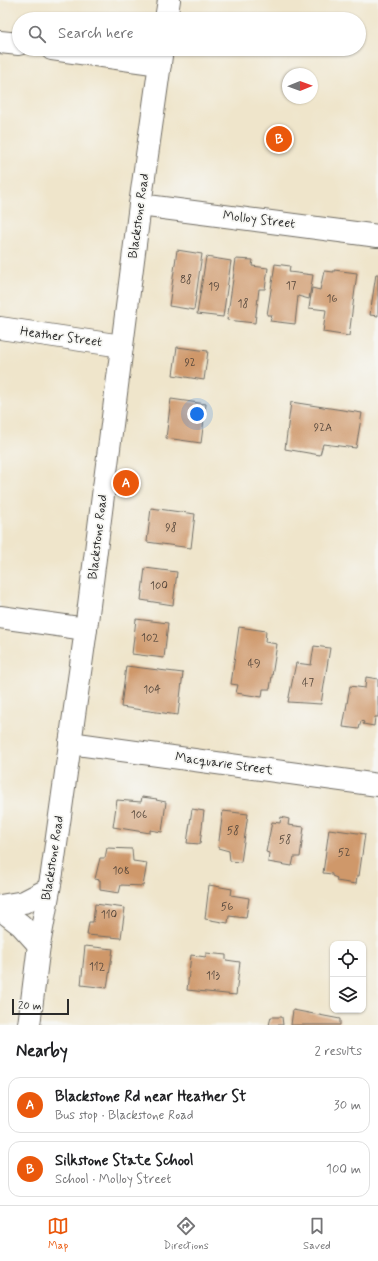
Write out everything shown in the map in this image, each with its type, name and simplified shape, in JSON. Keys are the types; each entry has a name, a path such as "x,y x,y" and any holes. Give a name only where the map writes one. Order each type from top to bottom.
{"street":[{"path":"167,12 168,0"},
{"path":"0,42 12,43"},
{"path":"147,56 161,57"},
{"name":"Blackstone Road","path":"29,1025 39,945 49,889 86,629 140,205 161,57"},
{"name":"Molloy Street","path":"140,205 378,236"},
{"name":"Heather Street","path":"0,328 122,346"},
{"path":"0,618 86,629"},
{"name":"Macquarie Street","path":"70,743 378,785"},
{"path":"0,906 24,902 49,889"},
{"path":"0,909 21,925 39,945"}],"building":[{"path":"177,250 202,254 194,310 169,306"},
{"path":"206,257 231,261 223,317 197,314"},
{"path":"236,259 253,260 252,266 268,268 265,289 259,289 255,323 227,320"},
{"path":"275,264 290,266 289,272 313,275 309,299 298,296 295,324 270,321 272,315 267,315"},
{"path":"334,270 357,273 349,336 323,332 326,310 309,308 312,288 320,290 324,271 334,272"},
{"path":"376,274 378,274 378,316 370,315"},
{"path":"177,347 208,351 204,380 173,375"},
{"path":"171,399 206,404 201,443 166,438"},
{"path":"291,402 362,413 356,448 323,444 320,455 285,449"},
{"path":"151,508 195,514 191,548 147,542"},
{"path":"145,568 177,572 173,605 141,600"},
{"path":"136,619 168,623 164,658 132,654"},
{"path":"239,627 266,631 265,642 277,644 270,689 263,689 262,697 236,693 238,685 231,684"},
{"path":"314,646 330,648 321,704 288,702 296,663 311,665"},
{"path":"126,666 183,673 178,715 121,707"},
{"path":"366,677 378,679 378,717 375,717 374,726 363,724 364,722 361,721 359,729 343,727 350,686 365,688"},
{"path":"142,797 166,802 162,832 150,830 150,833 113,827 117,800 141,802"},
{"path":"192,809 204,811 200,844 187,843"},
{"path":"223,811 248,814 241,862 230,861 229,851 218,848"},
{"path":"281,817 289,819 288,825 304,827 300,857 294,857 292,866 268,862 269,853 266,852 272,822 280,823"},
{"path":"329,829 365,834 359,876 357,876 356,884 336,881 337,878 332,876 332,874 323,873"},
{"path":"107,848 132,849 133,861 147,863 143,886 121,885 119,893 100,890 100,880 95,879 100,858 105,858"},
{"path":"209,885 232,889 231,895 249,898 246,918 229,916 228,923 205,919"},
{"path":"95,904 125,908 121,938 87,935 89,922 93,922"},
{"path":"85,946 113,949 107,988 81,985"},
{"path":"206,953 226,955 226,960 240,962 236,995 187,990 191,955 206,957"},
{"path":"293,1010 340,1019 340,1025 291,1025"},
{"path":"271,1017 282,1017 283,1025 269,1025"}],"place":[{"name":"Silkstone State School","path":"279,139"},
{"name":"Blackstone Rd near Heather St","path":"126,483"}]}
